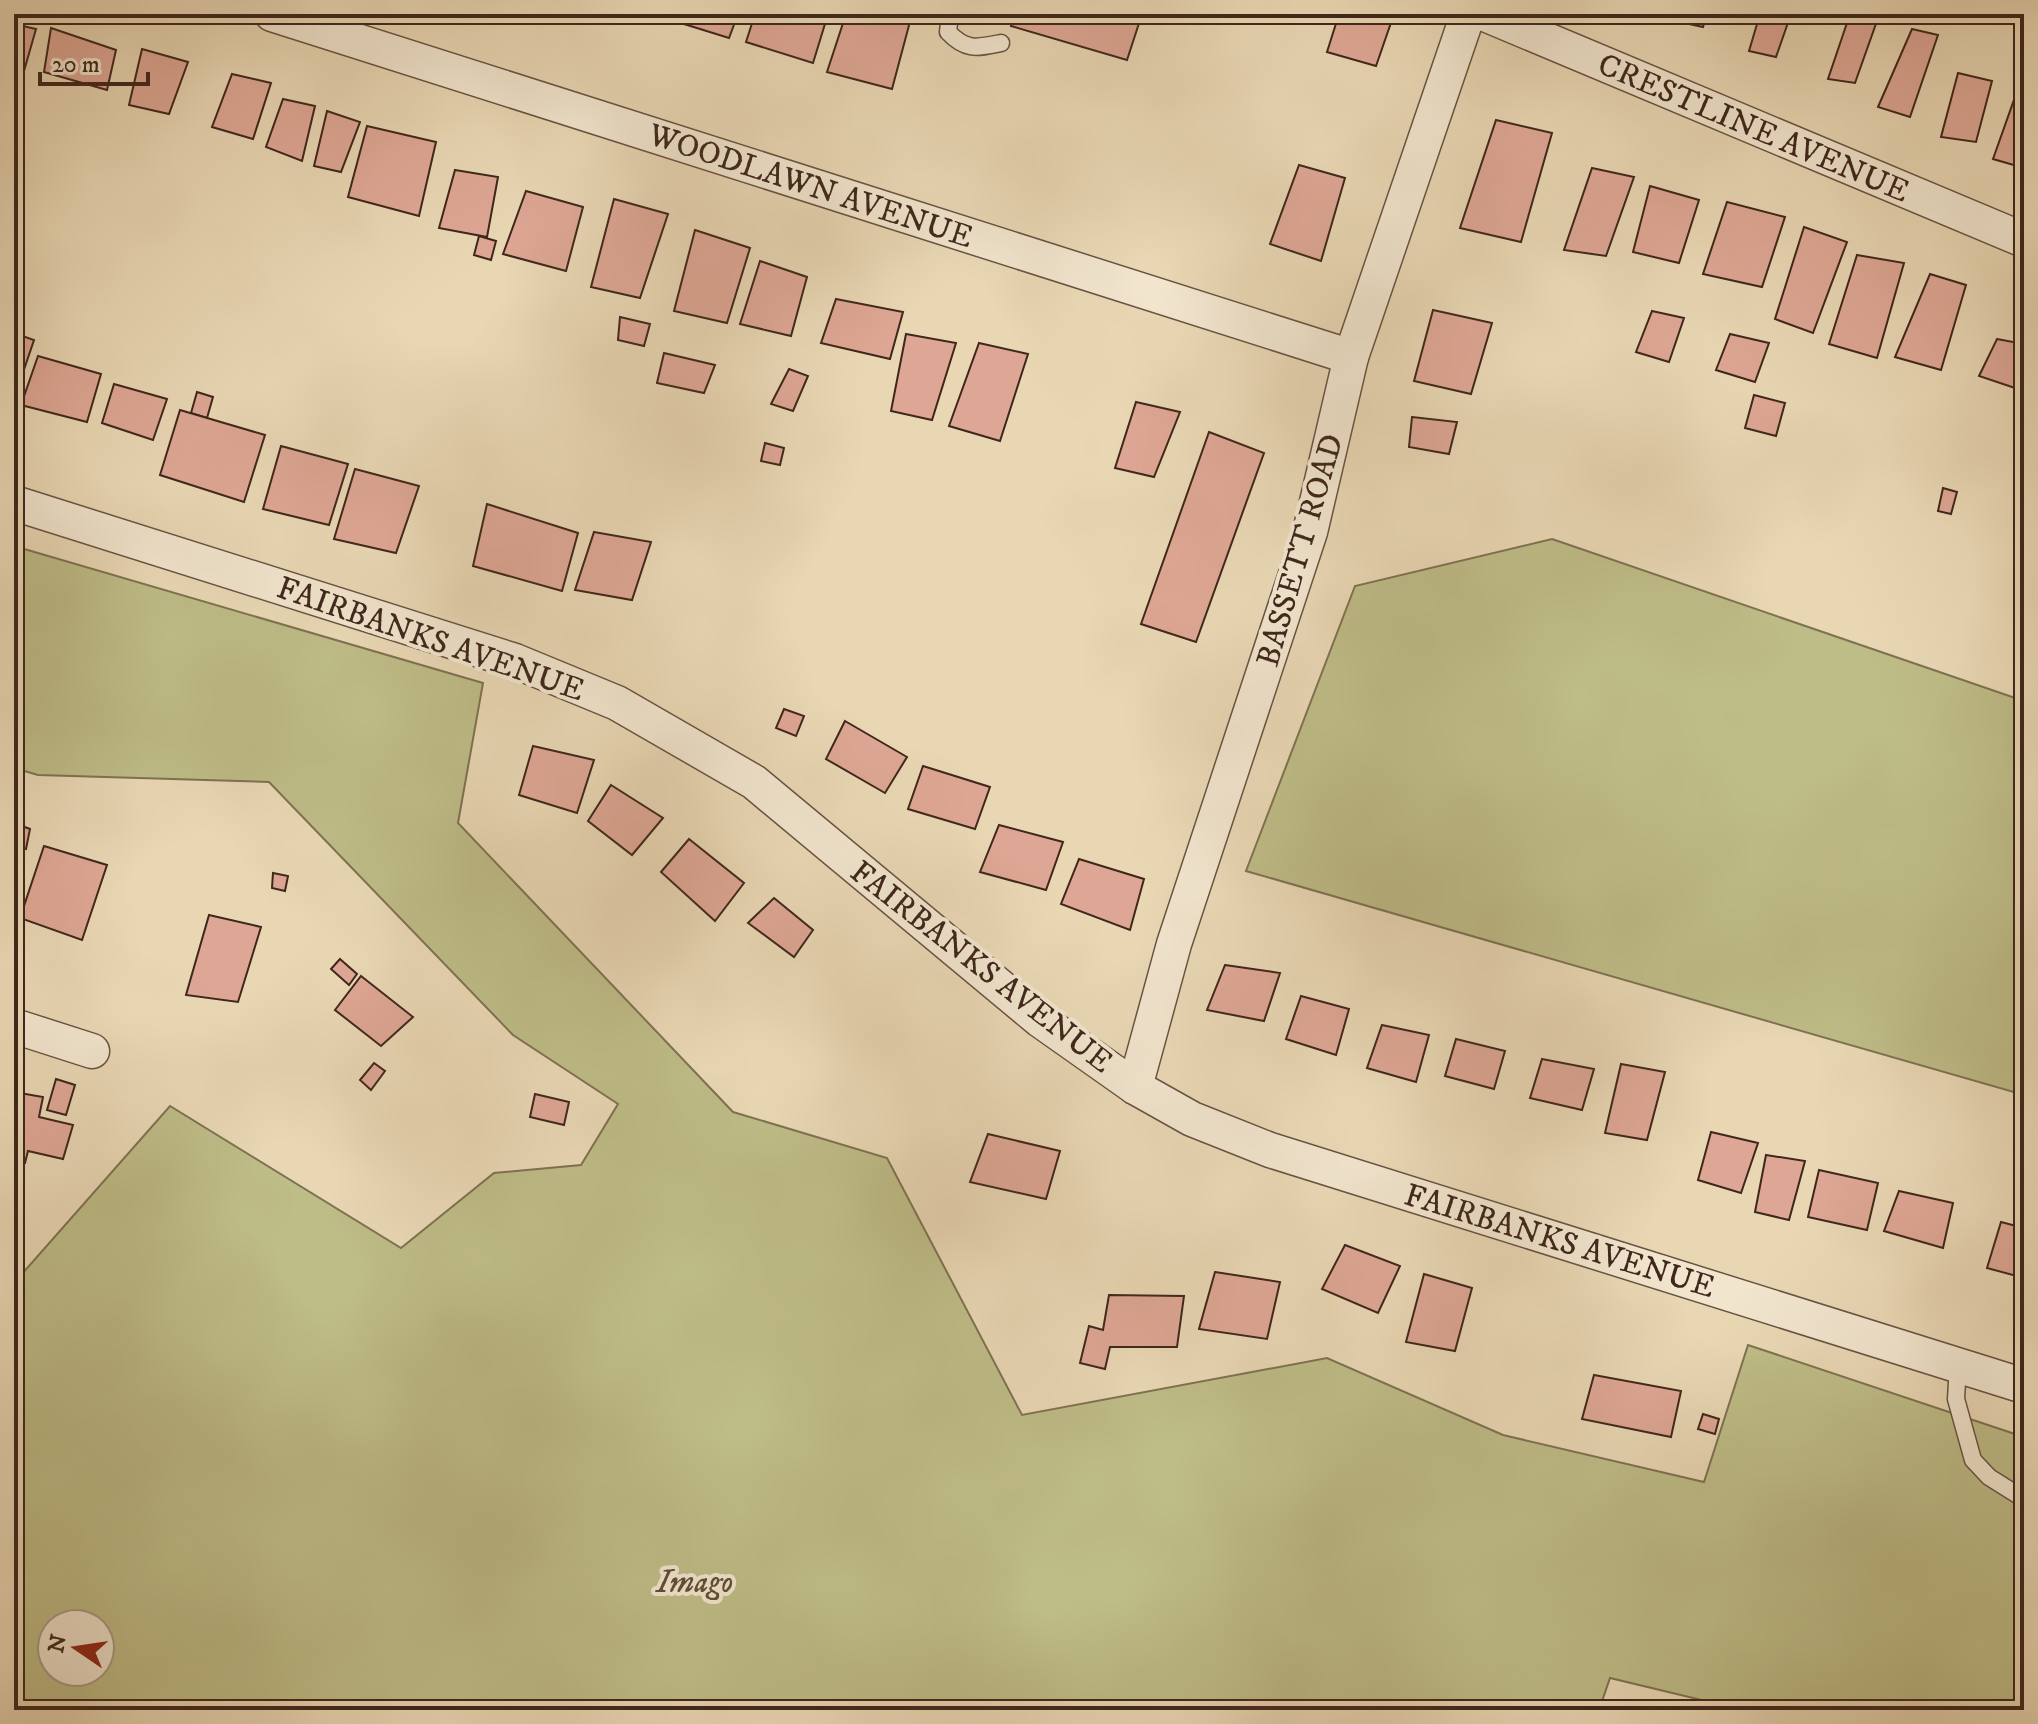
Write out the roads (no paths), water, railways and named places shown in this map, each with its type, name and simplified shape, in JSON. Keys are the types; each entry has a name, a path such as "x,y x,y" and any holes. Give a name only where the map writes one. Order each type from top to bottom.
{"street":[{"name":"WOODLAWN AVENUE","path":"272,14 1351,357"},
{"name":"BASSETT ROAD","path":"1135,1087 1174,944 1310,532 1351,357 1468,14"},
{"name":"CRESTLINE AVENUE","path":"1485,14 2024,240"},
{"name":"FAIRBANKS AVENUE","path":"14,503 515,661 617,703 754,782 1040,1020 1135,1087 1192,1119 1270,1150 2024,1386"},
{"path":"14,1026 92,1051"}],"lane":[{"path":"950,14 948,32 959,44 977,48 1001,43"},
{"path":"1958,1365 1956,1399 1973,1460 1989,1477 2024,1499"}],"park label":[{"name":"Imago","path":"695,1581"}]}
